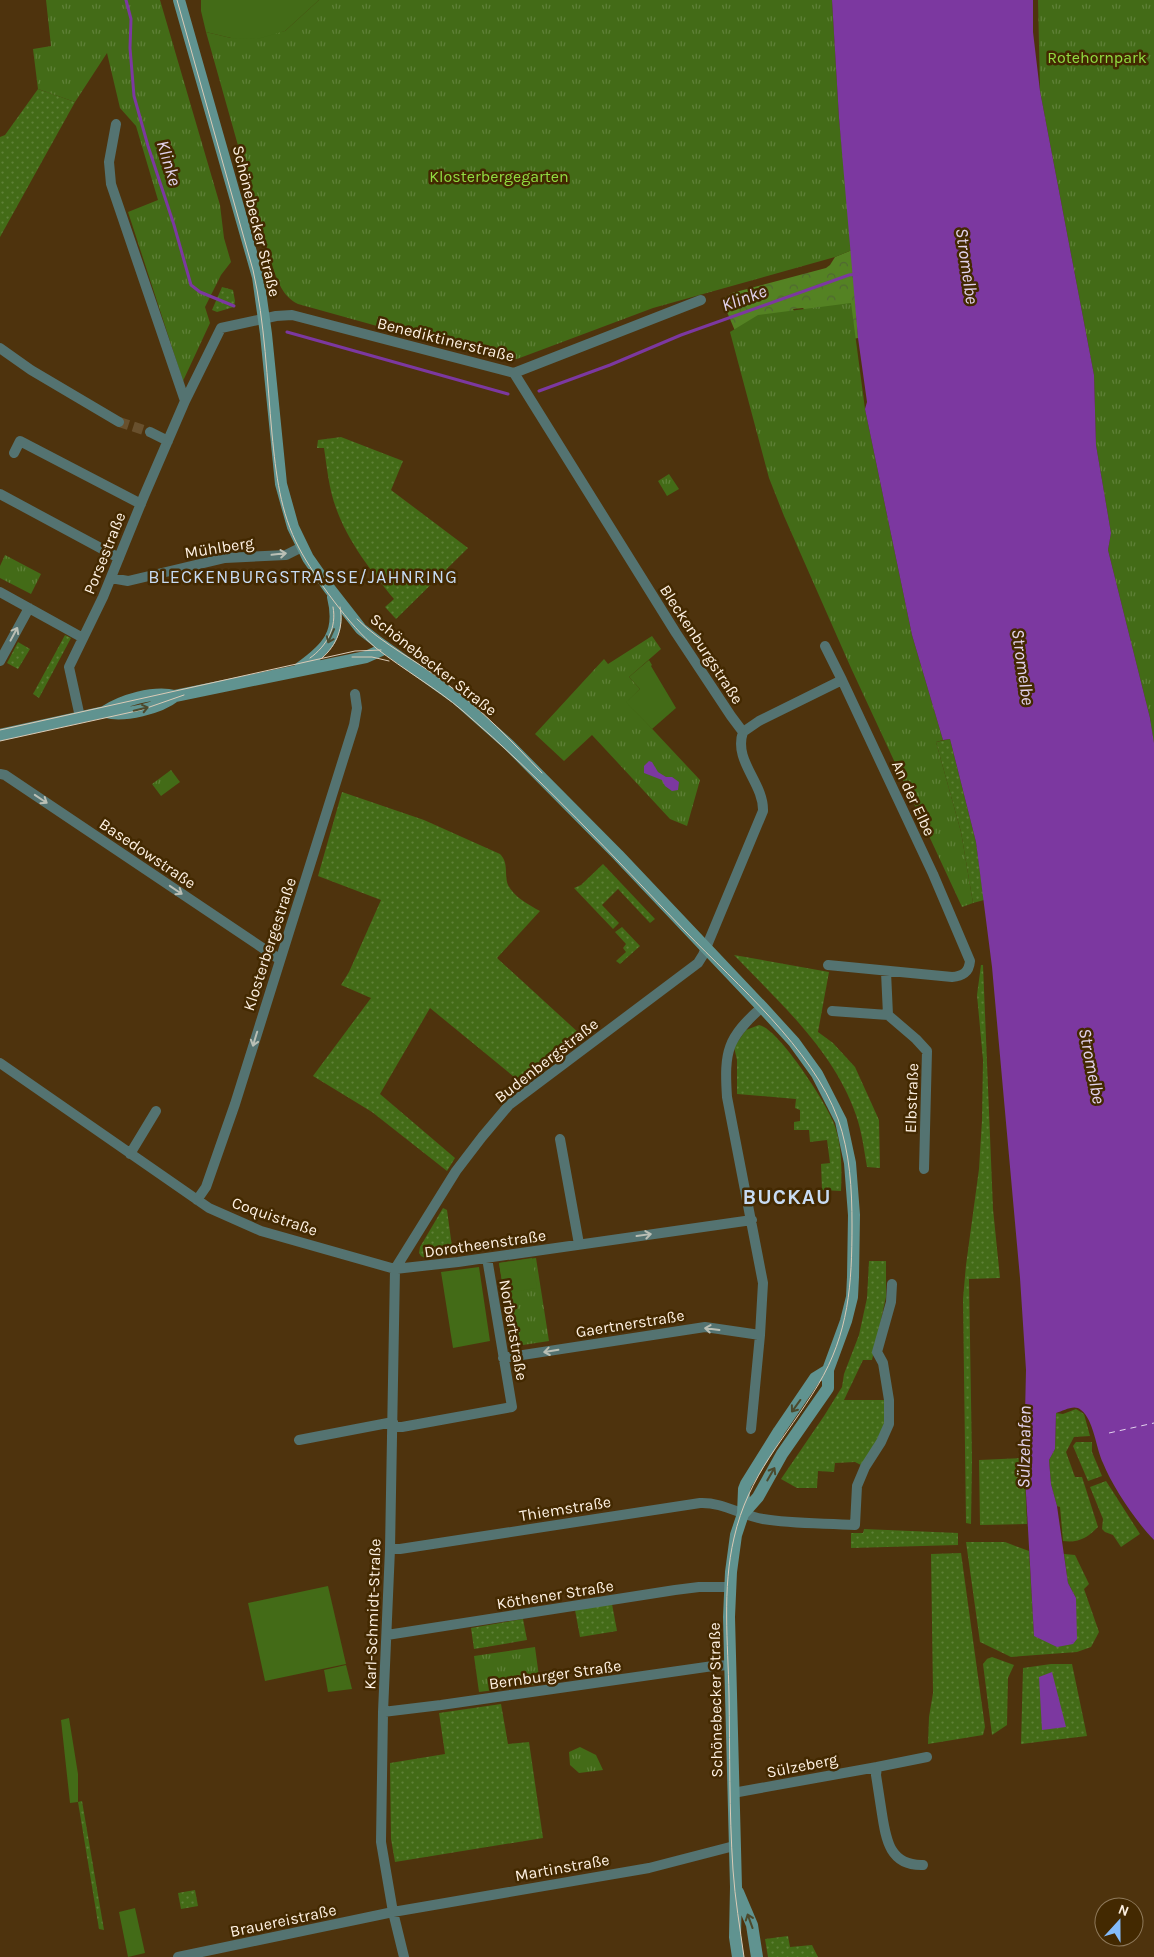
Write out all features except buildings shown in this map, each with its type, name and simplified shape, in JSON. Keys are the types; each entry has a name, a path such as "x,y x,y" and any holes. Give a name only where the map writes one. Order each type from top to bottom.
{"main road":[{"name":"Schönebecker Straße","path":"179,0 253,258 264,318 280,484 289,517 302,547 331,590 362,629 456,698 498,735 585,822 762,1006 794,1042 824,1084 841,1122 849,1156 854,1215 852,1297 842,1338 828,1370 816,1378 778,1431 744,1490 743,1514 734,1548 730,1587 736,1887 734,1937 738,1957"},
{"path":"298,670 322,651 333,634 336,612 331,590"},
{"path":"0,735 106,712 117,704 160,694 175,696 366,656 386,648"},
{"name":"Schönebecker Straße","path":"736,1887 752,1925 757,1957"}],"street":[{"path":"116,124 110,156 109,177 185,401"},
{"name":"Benediktinerstraße","path":"264,318 292,315 514,373 701,300"},
{"name":"Porsestraße","path":"80,717 68,667 111,578 185,401 219,330 224,327 264,318"},
{"path":"0,348 31,370 119,422"},
{"name":"Bleckenburgstraße","path":"514,373 676,633 743,732"},
{"path":"150,432 168,441"},
{"path":"14,453 20,441 141,504"},
{"path":"0,494 118,558"},
{"name":"Mühlberg","path":"111,578 128,581 225,558 286,554 302,547"},
{"path":"0,592 83,638"},
{"path":"0,661 29,608"},
{"name":"An der Elbe","path":"824,646 842,680 969,955 970,964 966,973 952,977 886,972"},
{"path":"706,948 763,811 760,795 742,755 743,732 759,721 842,680"},
{"name":"Klosterbergestraße","path":"196,1200 206,1187 235,1104 354,725 357,708 355,694"},
{"name":"Basedowstraße","path":"0,774 11,779 279,959"},
{"name":"Budenbergstraße","path":"395,1269 456,1171 509,1105 696,964 706,948"},
{"path":"828,965 886,972 888,1015 832,1011"},
{"path":"751,1429 763,1283 727,1097 726,1067 732,1039 742,1025 762,1006"},
{"name":"Elbstraße","path":"888,1015 916,1038 927,1051 924,1169"},
{"name":"Coquistraße","path":"0,1064 196,1200 261,1231 395,1269"},
{"path":"130,1154 156,1111"},
{"path":"560,1139 579,1244"},
{"name":"Dorotheenstraße","path":"395,1269 487,1258 752,1220"},
{"name":"Norbertstraße","path":"393,1425 402,1427 512,1407 487,1258"},
{"name":"Karl-Schmidt-Straße","path":"395,1269 390,1549 383,1712 381,1842 393,1912 404,1957"},
{"name":"Thiemstraße","path":"390,1549 400,1549 686,1504 711,1504 767,1520 855,1525 857,1486 865,1467 881,1442 888,1424 888,1400 883,1363 877,1352 891,1302 892,1284"},
{"name":"Gaertnerstraße","path":"503,1358 705,1327 760,1335"},
{"path":"299,1440 393,1425"},
{"name":"Köthener Straße","path":"386,1636 675,1590 699,1587 730,1587"},
{"name":"Bernburger Straße","path":"383,1712 713,1666 731,1666"},
{"name":"Sülzeberg","path":"733,1793 928,1757"},
{"path":"877,1767 876,1775 888,1846 901,1861 923,1865"},
{"name":"Martinstraße","path":"393,1912 649,1868 734,1846"},
{"name":"Brauereistraße","path":"178,1957 393,1912"}],"green space":[{"path":"46,0 160,0 220,205 224,238 231,262 221,275 205,307 210,323 183,381 128,212 158,200 136,126 120,108 107,53 75,102 38,89 33,49 51,46"},
{"path":"201,0 319,0 285,31 257,39 231,38 206,32 201,11"},
{"name":"Klosterbergegarten","path":"319,0 832,0 839,118 852,250 835,257 653,308 517,359 474,353 298,304 284,292 272,266 206,32 231,38 285,31"},
{"name":"Rotehornpark","path":"1038,0 1154,0 1154,745 1150,718 1108,550 1111,533 1096,445 1094,375 1040,91"},
{"path":"38,89 75,102 0,237 0,137 5,135"},
{"path":"852,250 858,338 842,341 813,320 803,308 793,309 799,321 738,338 722,300 732,293 826,268 835,257"},
{"path":"222,287 233,290 234,307 217,312 212,310"},
{"path":"851,303 865,409 912,635 943,740 936,742 961,832 973,903 962,907 851,668 784,516 769,478 730,332 758,315"},
{"path":"341,437 403,461 391,490 468,548 396,619 385,607 394,599 361,556 341,521 328,478 324,448 317,448 318,440"},
{"path":"669,474 679,489 667,496 658,481"},
{"path":"5,555 41,574 31,594 0,578 0,566"},
{"path":"65,635 71,638 39,698 33,694"},
{"path":"652,636 661,649 629,677 640,689 627,702 700,780 687,826 670,819 592,735 564,761 535,734 604,659 608,664"},
{"path":"18,642 30,649 18,669 7,663"},
{"path":"649,660 676,708 652,729 626,702 640,689 629,677"},
{"path":"950,739 976,842 984,900 973,903 961,832 936,742"},
{"path":"171,770 180,782 161,796 152,784"},
{"path":"342,792 424,820 503,857 508,885 522,900 540,911 497,958 580,1034 519,1081 430,1008 380,1094 455,1158 447,1171 372,1112 313,1076 371,998 341,985 349,972 381,900 318,876"},
{"path":"603,864 655,919 650,923 618,889 602,905 619,923 613,929 574,888 581,885"},
{"path":"622,927 640,946 620,964 616,961 626,952 623,948 626,944 615,932"},
{"path":"734,955 829,972 818,1032 833,1043 855,1067 879,1120 880,1168 867,1167 856,1115 834,1070 820,1049 787,1010"},
{"path":"981,965 983,965 993,1209 1000,1278 969,1279 972,1460 971,1524 966,1523 963,1299 979,1169 982,1120 983,1060 977,995"},
{"path":"759,1025 767,1029 789,1051 811,1083 833,1121 840,1147 841,1191 822,1190 821,1164 830,1163 827,1140 810,1142 809,1130 794,1130 794,1122 800,1121 800,1110 795,1108 796,1099 737,1094 737,1060 734,1047 746,1030"},
{"path":"443,1208 447,1210 453,1254 425,1258 419,1253 420,1247"},
{"path":"532,1258 537,1288 504,1293 499,1263"},
{"path":"536,1258 549,1341 510,1347 501,1295 504,1294 499,1263"},
{"path":"869,1261 886,1261 886,1297 872,1360 863,1360 844,1400 889,1400 889,1424 865,1467 855,1462 835,1463 834,1472 818,1471 817,1488 797,1488 781,1479 842,1387 844,1374 859,1335 867,1298"},
{"path":"479,1267 490,1341 453,1348 441,1272"},
{"path":"1076,1409 1084,1414 1090,1436 1074,1437 1066,1452 1075,1477 1082,1477 1098,1527 1082,1539 1063,1541 1060,1507 1057,1506 1051,1484 1049,1460 1055,1449 1056,1413 1063,1414"},
{"path":"1076,1442 1092,1442 1092,1452 1102,1476 1088,1481 1073,1446"},
{"path":"1024,1458 1027,1524 980,1525 979,1460"},
{"path":"1106,1481 1140,1534 1121,1547 1113,1535 1102,1529 1103,1519 1090,1487"},
{"path":"864,1529 958,1533 958,1545 851,1548 851,1533 863,1533"},
{"path":"966,1542 1005,1542 1029,1551 1034,1635 1076,1598 1068,1583 1064,1554 1075,1555 1089,1584 1084,1589 1099,1632 1091,1647 1077,1652 1011,1657 980,1642"},
{"path":"961,1553 985,1727 983,1735 928,1744 929,1717 933,1693 931,1554"},
{"path":"328,1586 346,1664 265,1681 248,1603"},
{"path":"612,1604 617,1631 580,1637 575,1610"},
{"path":"523,1619 527,1640 474,1649 471,1628"},
{"path":"535,1647 540,1684 520,1686 519,1682 509,1683 510,1688 479,1692 474,1656"},
{"path":"992,1657 1014,1665 1008,1678 1007,1725 992,1735 983,1664"},
{"path":"1051,1664 1072,1664 1087,1736 1021,1744 1023,1668"},
{"path":"346,1665 352,1689 328,1692 324,1670"},
{"path":"501,1704 508,1744 529,1742 543,1838 395,1862 391,1839 390,1763 445,1754 439,1713"},
{"path":"69,1718 78,1774 78,1802 70,1803 61,1720"},
{"path":"580,1747 596,1755 603,1770 579,1773 570,1765 569,1752"},
{"path":"82,1801 104,1930 99,1929 78,1802"},
{"path":"195,1890 198,1906 181,1909 178,1893"},
{"path":"135,1908 145,1953 128,1957 119,1912"},
{"path":"788,1936 790,1947 812,1945 818,1957 768,1957 765,1939"}],"water":[{"name":"Stromelbe","path":"832,0 1033,0 1033,32 1040,91 1094,375 1096,445 1111,533 1108,550 1150,718 1154,743 1154,1540 1133,1514 1112,1482 1101,1457 1092,1427 1085,1415 1078,1408 1069,1408 1056,1413 1055,1449 1049,1460 1051,1484 1057,1506 1068,1583 1076,1598 1077,1639 1073,1644 1057,1647 1034,1636 1024,1458 1026,1370 1020,1278 992,967 976,842 950,739 943,740 912,635 865,409 867,402 858,338 839,118"},
{"path":"649,761 652,762 658,772 666,777 672,777 679,782 678,790 672,791 665,786 662,780 644,773 644,766"},
{"path":"1052,1672 1066,1727 1042,1730 1039,1677"}],"waterway":[{"name":"Klinke","path":"126,0 131,19 130,48 134,96 191,285 200,292 234,306"},
{"name":"Klinke","path":"539,391 610,365 681,335 849,275 858,274"},
{"name":"Klinke","path":"287,332 508,394"}],"ferry route":[{"path":"1109,1433 1154,1423"}],"tunnel":[{"path":"119,422 150,432"}],"tram line":[{"path":"177,0 253,270 263,331 277,478 287,521 306,560 334,601 366,639 453,703 492,737 577,818 749,995 792,1043 810,1067 826,1093 842,1132 850,1171 852,1198 851,1268 847,1308 842,1327 828,1366 818,1385 758,1476 740,1516 730,1557 727,1616 731,1826 734,1881 744,1957"},
{"path":"310,658 321,648 329,636 333,622 333,607"},
{"path":"322,658 332,647 338,635 341,622 340,607"},
{"path":"357,619 378,637 460,694 497,727 542,773"},
{"path":"0,730 355,651 381,650"},
{"path":"352,657 372,657 389,661"},
{"path":"0,741 141,710 184,695"}],"district":[{"name":"BLECKENBURGSTRASSE/JAHNRING","path":"303,577"},
{"name":"BUCKAU","path":"787,1197"}],"water label":[{"name":"Sülzehafen","path":"1024,1447"}]}
